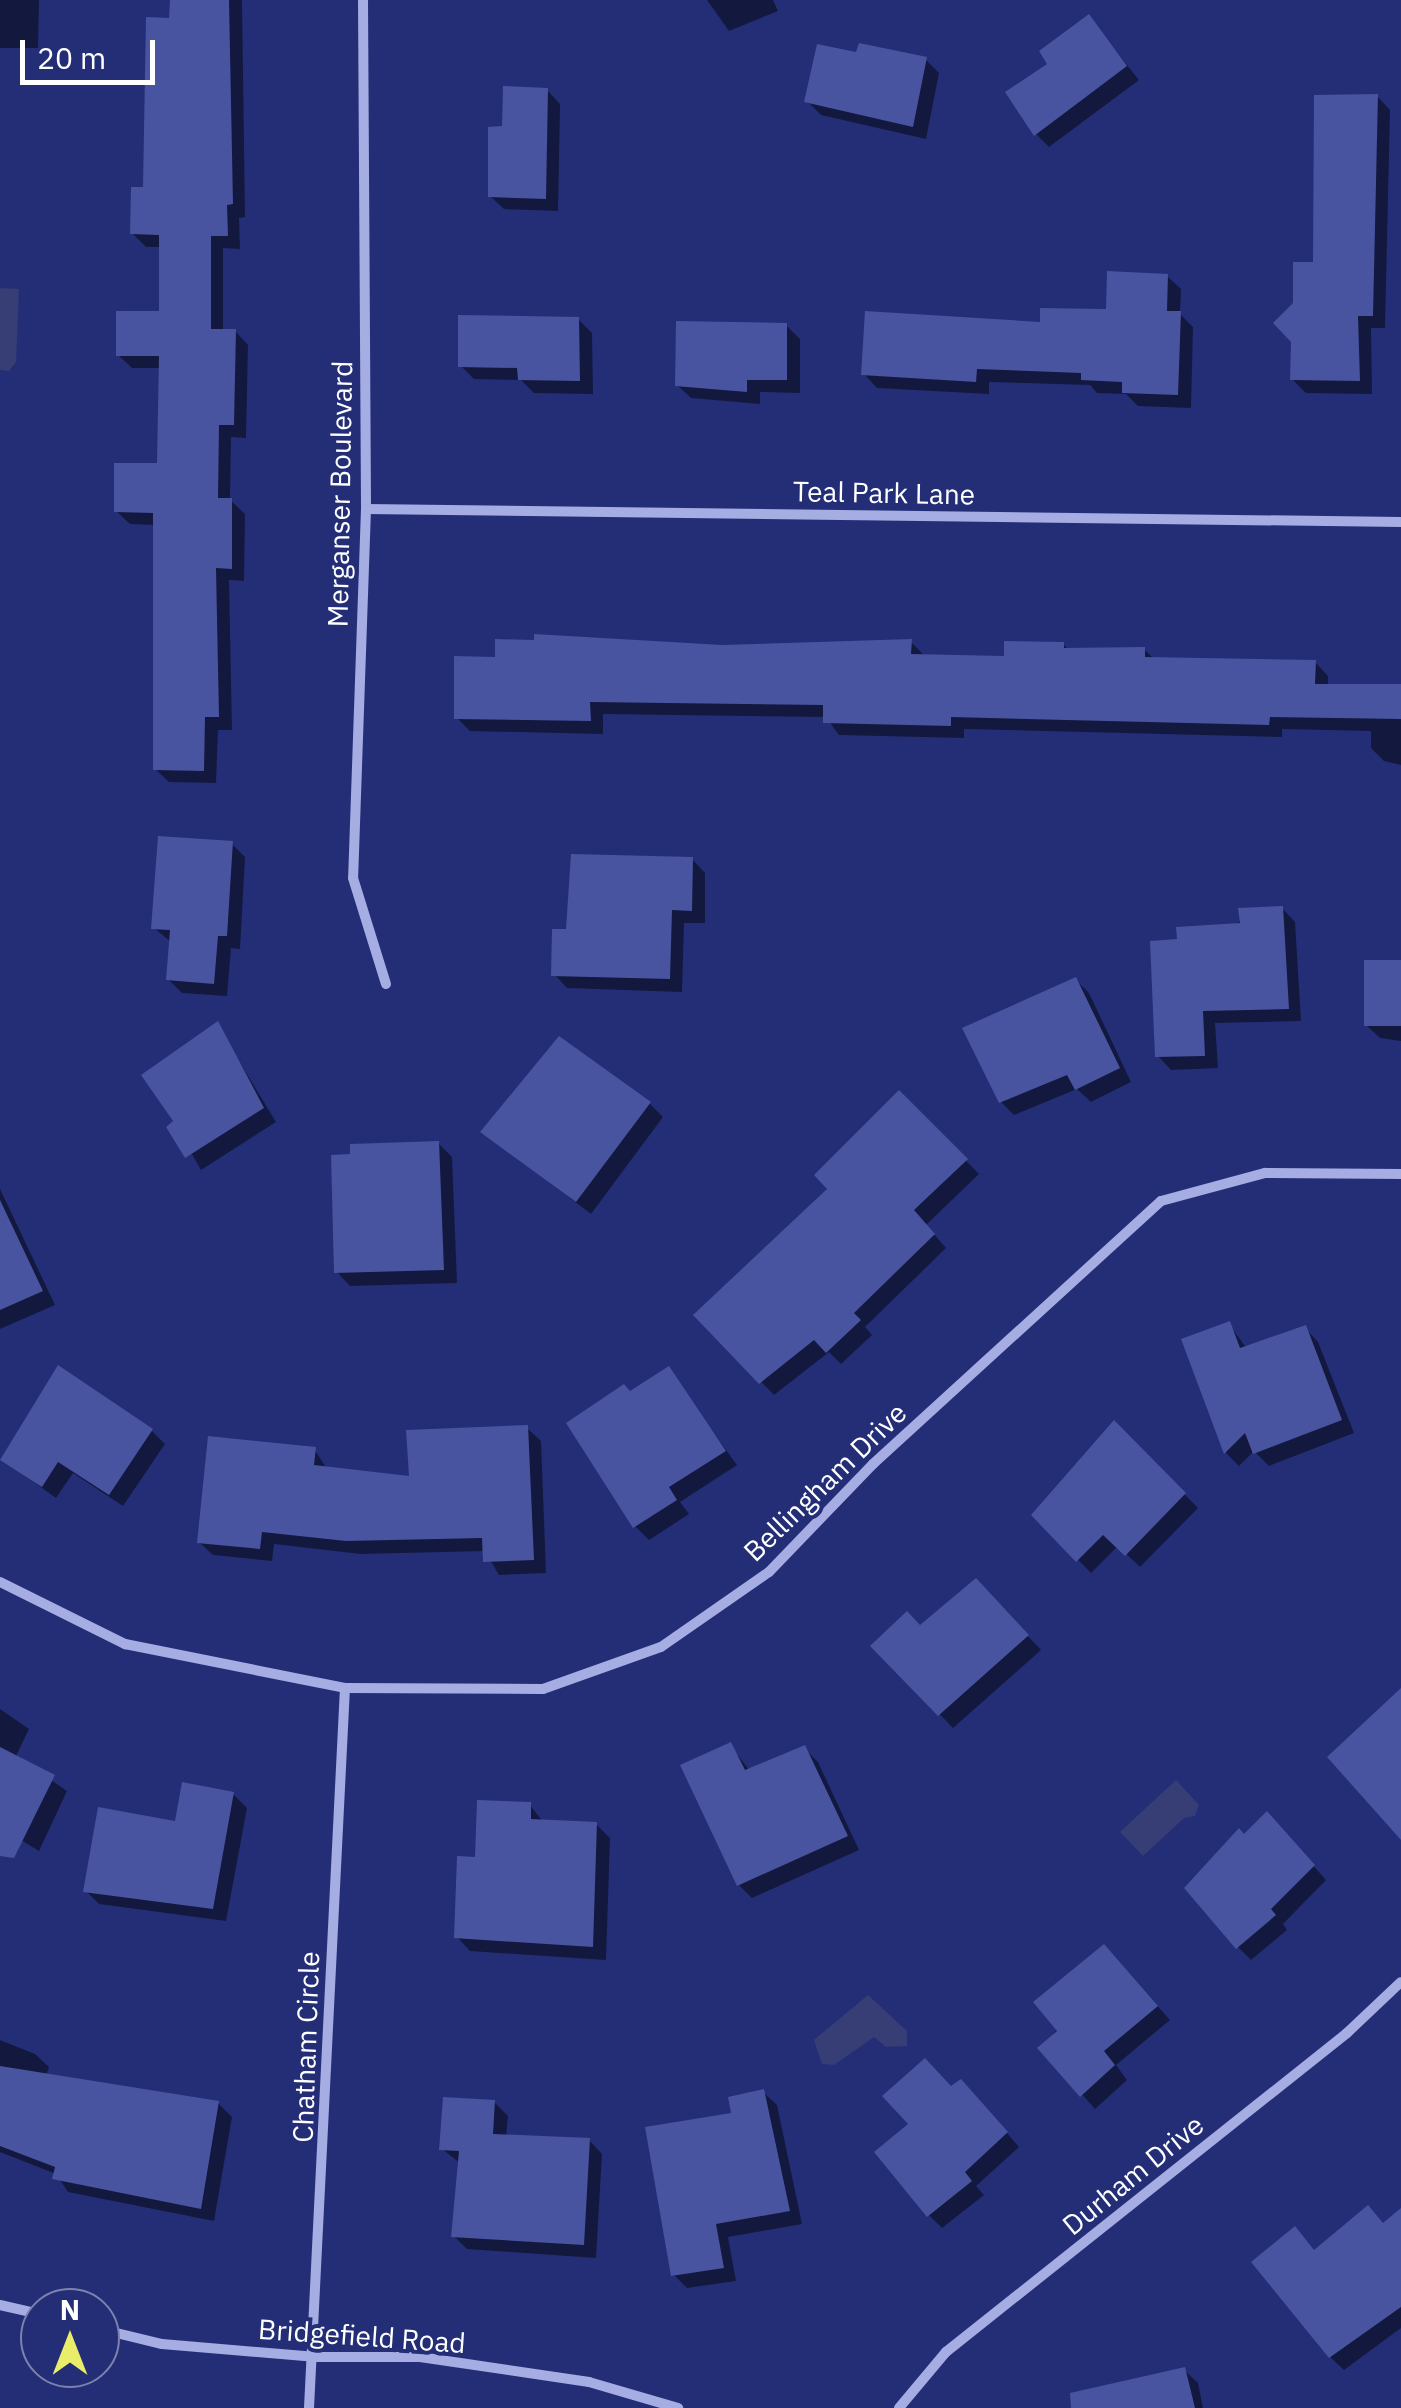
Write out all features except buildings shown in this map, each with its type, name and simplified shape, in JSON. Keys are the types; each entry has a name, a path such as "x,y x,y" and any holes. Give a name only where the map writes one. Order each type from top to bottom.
{"street":[{"name":"Merganser Boulevard","path":"363,0 366,510 353,878 386,984"},
{"name":"Teal Park Lane","path":"366,510 1401,522"},
{"name":"Bellingham Drive","path":"0,1582 125,1644 344,1688 543,1689 661,1647 769,1572 928,1412 1161,1200 1265,1173 1401,1174"},
{"name":"Chatham Circle","path":"309,2408 316,2357 344,1688"},
{"name":"Durham Drive","path":"899,2408 946,2352 1347,2033 1401,1982"},
{"name":"Bridgefield Road","path":"120,2334 162,2344 316,2357 420,2357 590,2382 678,2408"}],"water":[{"path":"0,288 19,289 16,362 9,371 0,370"},
{"path":"1176,1780 1199,1805 1195,1816 1184,1818 1143,1856 1120,1832"},
{"path":"868,1995 907,2031 907,2046 886,2047 874,2037 834,2065 822,2064 814,2040"}]}
